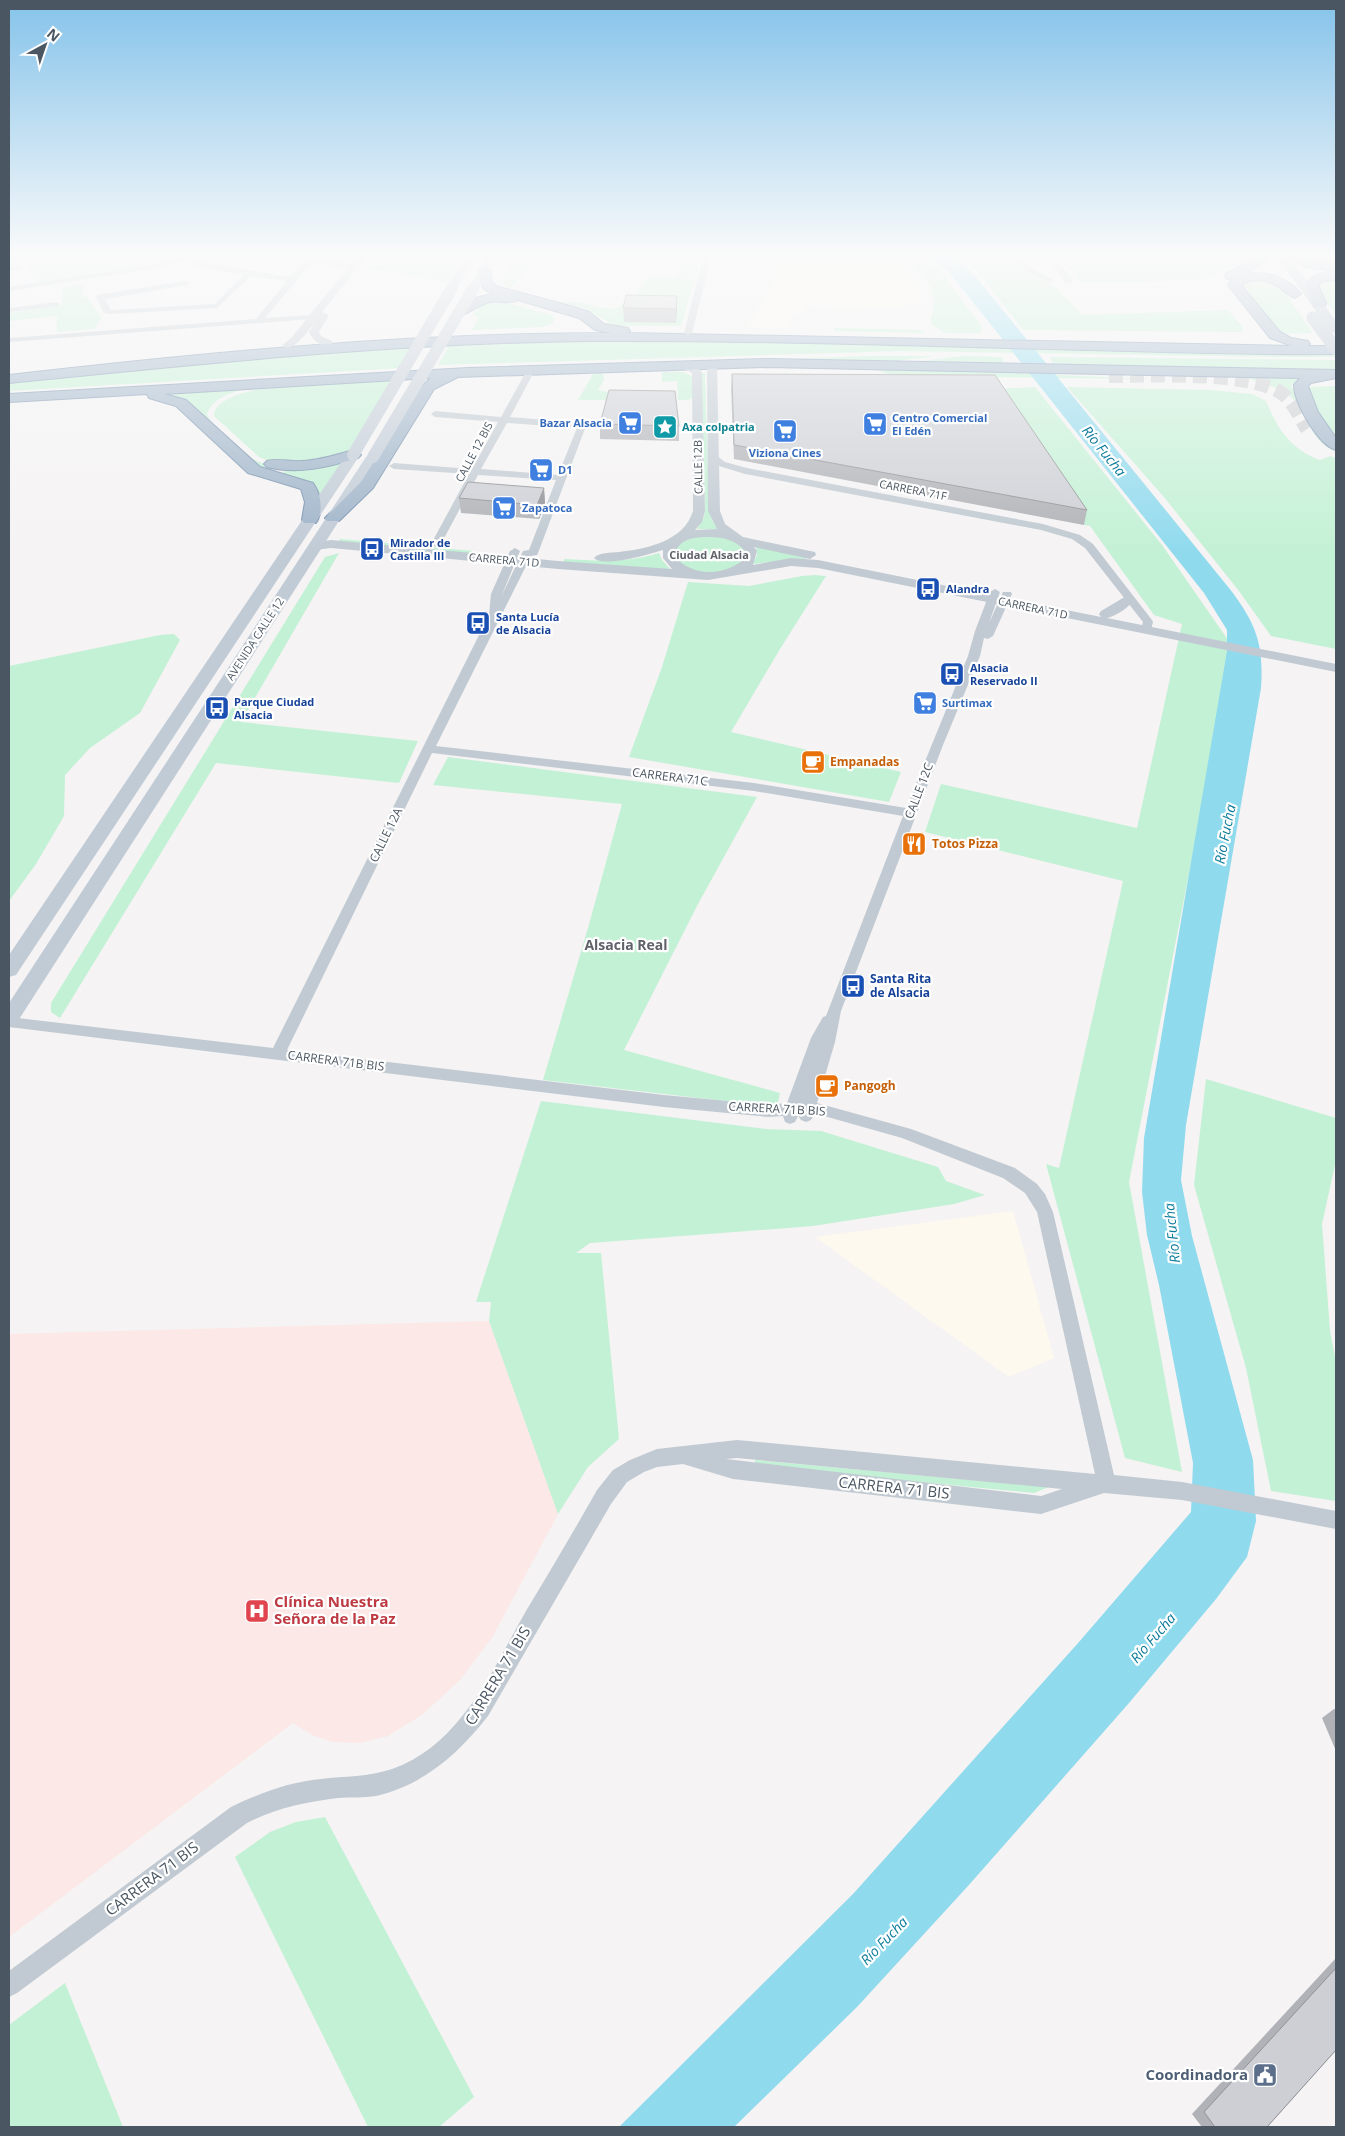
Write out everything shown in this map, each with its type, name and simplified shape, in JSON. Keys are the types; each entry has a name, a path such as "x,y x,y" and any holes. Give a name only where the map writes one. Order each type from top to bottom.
{"highway":[{"path":"9,373 208,354"},
{"path":"9,379 260,354"},
{"path":"9,393 509,365 886,354 964,354"},
{"path":"886,364 964,354"},
{"path":"1153,354 1243,359 1336,359"},
{"path":"9,398 468,372 799,362 1058,371 1333,374"},
{"path":"1058,371 1109,376"},
{"path":"330,524 367,485 429,386 442,379 468,372"},
{"path":"1333,374 1306,380 1301,385 1322,430 1328,439 1336,445"},
{"path":"304,375 336,379"},
{"path":"222,399 240,392 284,382"},
{"path":"122,392 176,400 193,413 254,470 307,486 312,492 313,499 310,520"},
{"path":"211,412 213,420 256,458 266,463 288,466 318,465 353,455"},
{"path":"1307,429 1320,446 1336,455"}],"main road":[{"name":"AVENIDA CALLE 12","path":"116,809 111,800 119,783 133,763 178,716 353,455 413,354"},
{"name":"AVENIDA CALLE 12","path":"9,1020 373,457 435,354"},
{"path":"9,970 116,809 143,812"}],"street":[{"name":"CALLE 12B","path":"712,365 714,511 720,526 738,538"},
{"name":"CALLE 12B","path":"677,540 696,522 699,511 697,373 695,370 685,366"},
{"name":"CALLE 12 BIS","path":"436,544 531,370"},
{"path":"435,414 504,419"},
{"name":"CALLE 12A","path":"278,1054 494,616 507,596 522,556 562,478 582,426 504,419"},
{"name":"CARRERA 71F","path":"713,456 722,464 745,471 1043,527 1076,537 1089,546 1128,599"},
{"path":"394,466 562,478"},
{"name":"CARRERA 71F","path":"713,479 729,472 745,471"},
{"name":"CARRERA 71D","path":"330,524 331,534 338,535 436,544 522,556 708,576 729,574 772,564 805,563 1106,614 1147,627"},
{"name":"CARRERA 71D","path":"315,546 331,544 522,556 607,558 639,554 706,532 1000,597 1147,627 1280,652 1336,658"},
{"path":"729,574 741,569 751,558 751,551 738,538"},
{"path":"677,540 669,550 669,558 675,566 694,574"},
{"name":"CALLE 12C","path":"799,1113 828,1042 834,1011 910,813 974,656 980,631 1000,597"},
{"path":"1106,614 1121,606 1128,599 1147,627"},
{"name":"CARRERA 71D","path":"1280,652 1336,668"},
{"name":"CARRERA 71C","path":"428,749 754,787 910,813"},
{"name":"CARRERA 71B BIS","path":"9,1020 664,1101 709,1112 745,1116 799,1113 900,1142 944,1150 1009,1173 1029,1186 1037,1194 1045,1212 1107,1484"},
{"name":"CARRERA 71 BIS","path":"9,1985 238,1815 266,1800 288,1794 375,1785 410,1773 439,1755 462,1735 481,1709 515,1654 540,1605 604,1497 620,1476 657,1458 737,1449 1182,1491 1336,1520"},
{"name":"CARRERA 71 BIS","path":"679,1455 733,1470 1041,1505 1107,1484"}],"shaded area":[{"path":"1013,1211 1054,1358 1009,1377 815,1237"},
{"name":"Clínica Nuestra Señora de la Paz","path":"489,1321 558,1514 493,1636 460,1680 423,1714 388,1736 360,1743 333,1742 312,1735 293,1723 9,1937 9,1334"}],"green space":[{"path":"327,354 408,354 400,368 9,391 9,380"},
{"path":"445,354 813,354 438,365"},
{"path":"1067,354 1336,354 1336,357"},
{"path":"869,356 936,356 888,362 730,361"},
{"path":"963,356 1002,357 1004,366 906,363"},
{"path":"1050,357 1336,360 1336,371 1055,367"},
{"path":"865,366 938,369 1155,379 894,376"},
{"path":"662,372 683,372 692,376 693,398 678,400 677,381 662,382"},
{"path":"603,373 604,380 598,390 648,400 578,400 593,374"},
{"path":"701,373 705,373 709,507 712,520 718,529 697,529 704,517 705,507"},
{"path":"1308,376 1298,379 1291,386 1321,440 1336,452 1327,447 1314,434 1302,411 1290,396 1279,389 1248,377"},
{"path":"393,378 347,455 317,463 268,461 259,457 214,416 221,404 238,395 263,388 324,381"},
{"path":"261,386 238,391 223,397 211,406 207,413 213,424 248,456 275,467 266,473 190,406 160,394"},
{"path":"1336,386 1336,442 1312,403 1308,387"},
{"path":"1035,387 1162,545 1233,647 1129,1182 1182,1472 1125,1458 1046,1164 1059,1168 1123,881 925,832 941,784 1137,828 1182,624 1154,615 1090,526 1084,525 992,389"},
{"path":"1067,387 1211,390 1252,394 1266,401 1275,421 1293,444 1320,460 1330,456 1336,458 1336,649 1271,636 1239,591 1164,497"},
{"path":"345,459 316,502 316,492 279,476 289,468"},
{"path":"710,535 731,539 745,549 741,564 726,571 698,572 689,569 675,559 675,547 688,538"},
{"path":"340,539 473,551 471,554 338,542"},
{"path":"756,547 806,558 805,560 784,560 754,564 757,555"},
{"path":"339,553 241,722 418,741 399,783 216,763 60,1018 51,1012 51,1003 325,557"},
{"path":"659,553 662,560 671,570 564,562 564,559 624,560"},
{"path":"815,575 826,576 731,732 901,772 889,802 629,757 662,667 688,582 749,586"},
{"path":"174,634 180,640 140,713 90,748 65,775 64,816 36,864 9,901 9,666 160,635"},
{"path":"448,757 757,797 698,904 624,1050 780,1093 777,1107 543,1080 622,804 433,785"},
{"path":"1206,1079 1336,1118 1336,1160 1322,1224 1330,1331 1336,1362 1336,1501 1271,1491 1246,1368 1194,1185"},
{"path":"541,1101 766,1129 821,1131 938,1167 946,1181 985,1195 954,1204 813,1226 590,1243 576,1253 601,1253 619,1439 588,1467 558,1514 489,1321 491,1302 476,1302"},
{"path":"755,1460 1049,1487 1034,1493 755,1466"},
{"path":"325,1817 474,2097 439,2127 368,2127 235,1857 270,1832 296,1822"},
{"path":"65,1983 123,2127 9,2127 9,2025"}],"water":[{"name":"Río Fucha","path":"1014,354 1038,354 1229,588 1252,623 1259,646 1262,673 1261,688 1186,1125 1181,1180 1192,1236 1253,1460 1256,1521 1247,1557 1216,1599 1129,1703 968,1886 857,2007 734,2127 619,2127 853,1894 1079,1642 1191,1512 1193,1463 1159,1285 1147,1235 1142,1192 1144,1138 1227,651 1227,630 1204,593"}],"building":[{"name":"Centro Comercial El Edén","path":"732,374 995,375 1087,510 734,445"},
{"path":"609,390 675,391 679,426 600,424"},
{"path":"468,482 544,488 537,505 459,498"},
{"name":"Coordinadora","path":"1336,1968 1336,2050 1267,2127 1215,2127 1204,2112"}],"tunnel":[{"path":"1109,376 1197,376 1264,385 1280,392 1289,399 1307,429"}],"place":[{"name":"Bazar Alsacia","path":"630,423"},
{"name":"Centro Comercial El Edén","path":"875,424"},
{"name":"Axa colpatria","path":"665,427"},
{"name":"Viziona Cines","path":"785,431"},
{"name":"D1","path":"541,470"},
{"name":"Zapatoca","path":"504,508"},
{"name":"Mirador de Castilla III","path":"372,549"},
{"name":"Alandra","path":"928,589"},
{"name":"Santa Lucía de Alsacia","path":"478,623"},
{"name":"Alsacia Reservado II","path":"952,674"},
{"name":"Surtimax","path":"925,703"},
{"name":"Parque Ciudad Alsacia","path":"217,708"},
{"name":"Empanadas","path":"813,762"},
{"name":"Totos Pizza","path":"914,844"},
{"name":"Santa Rita de Alsacia","path":"853,986"},
{"name":"Pangogh","path":"827,1086"},
{"name":"Clínica Nuestra Señora de la Paz","path":"257,1611"},
{"name":"Coordinadora","path":"1265,2075"}],"district":[{"name":"Ciudad Alsacia","path":"709,555"},
{"name":"Alsacia Real","path":"626,945"}]}
